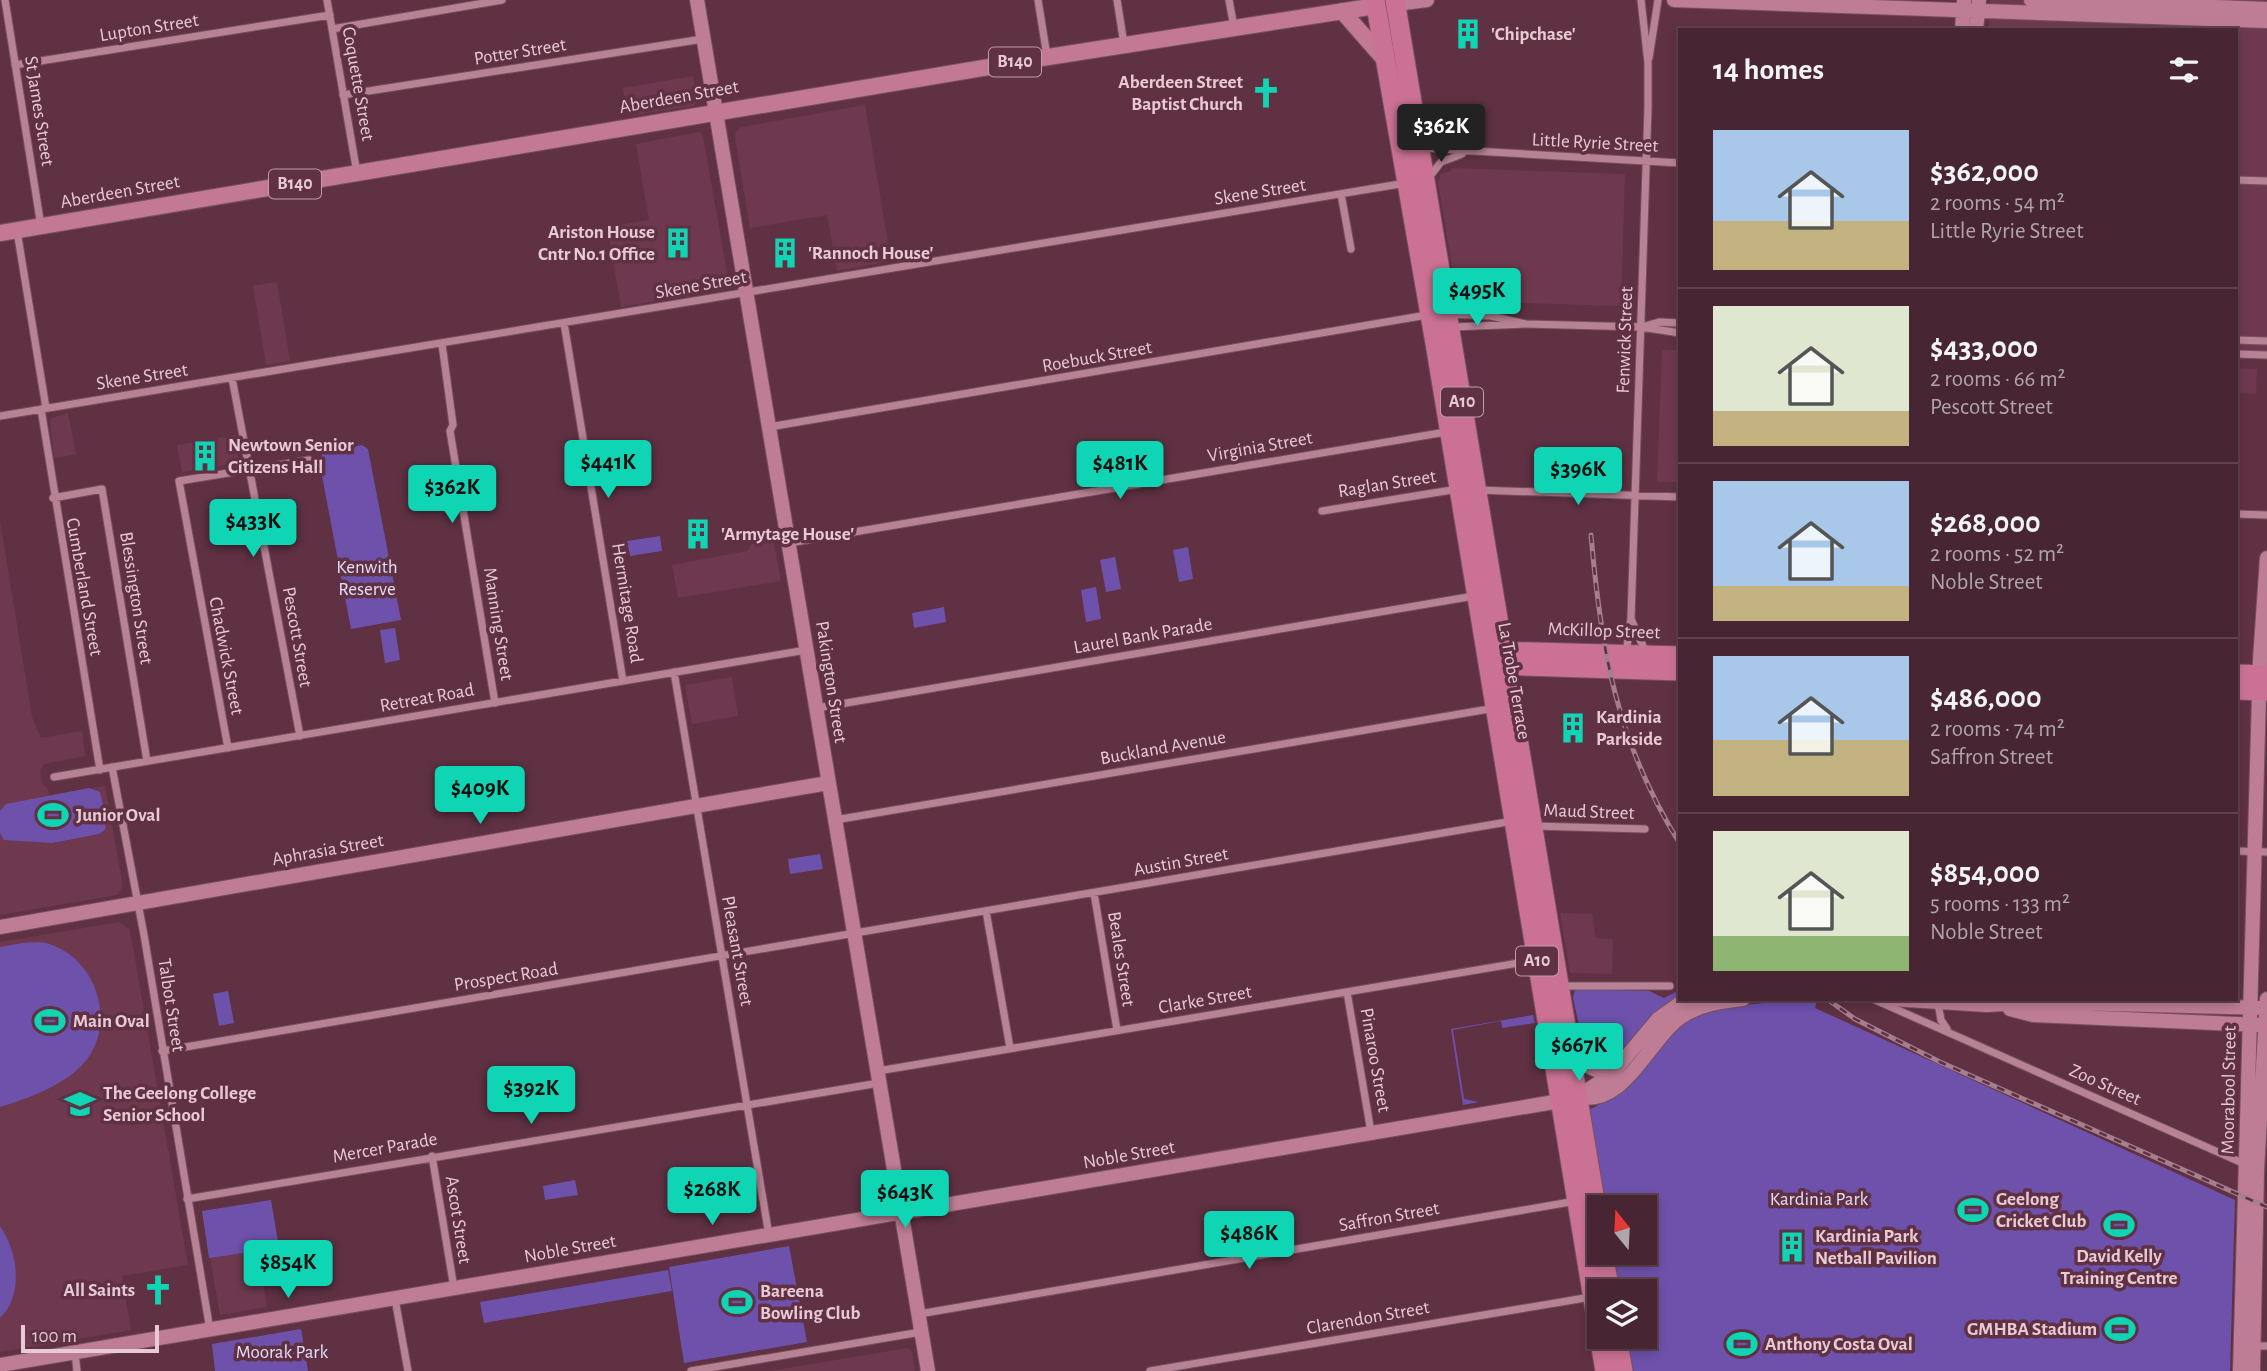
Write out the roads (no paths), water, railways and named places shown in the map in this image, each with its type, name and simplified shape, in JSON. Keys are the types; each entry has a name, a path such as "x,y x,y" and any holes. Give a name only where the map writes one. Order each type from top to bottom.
{"highway":[{"name":"La Trobe Terrace","path":"1381,3 1385,60 1416,183 1442,318 1467,489 1523,823 1537,960 1591,1195"},
{"name":"La Trobe Terrace","path":"1381,3 1420,148 1416,183"},
{"name":"La Trobe Terrace","path":"1442,318 1448,431 1467,489 1476,596 1496,658 1496,708 1560,986 1569,1041 1568,1099 1576,1201 1597,1279"},
{"name":"McKillop Street","path":"1496,658 1626,654 1678,656"},
{"path":"1626,654 1636,663 1678,664"},
{"name":"McKillop Street","path":"1496,658 1678,671"},
{"path":"2238,675 2263,683"},
{"path":"2238,689 2263,683"},
{"name":"La Trobe Terrace","path":"1604,1349 1605,1371"},
{"path":"1619,1349 1623,1371"}],"main road":[{"name":"Aberdeen Street","path":"8,232 1381,3"},
{"path":"1342,11 1385,60"}],"street":[{"name":"St James Street","path":"5,0 41,226"},
{"name":"Coquette Street","path":"327,0 357,173"},
{"path":"332,29 502,0"},
{"name":"Pakington Street","path":"697,0 928,1371"},
{"path":"1038,0 1048,57"},
{"path":"1117,0 1124,45"},
{"path":"1229,0 1234,28"},
{"path":"1381,3 1427,0"},
{"name":"Fenwick Street","path":"1626,654 1631,618 1647,160 1648,63 1641,0"},
{"name":"Fenwick Street","path":"1648,63 1658,0"},
{"path":"1674,0 1971,5 2267,21"},
{"path":"2031,0 2118,1 2267,9"},
{"path":"1963,28 1971,5"},
{"path":"1971,5 1976,28"},
{"name":"Lupton Street","path":"15,65 330,15"},
{"name":"Potter Street","path":"343,95 703,40"},
{"name":"Little Ryrie Street","path":"1420,148 1466,153 1678,163"},
{"path":"1416,183 1441,162 1466,153"},
{"path":"2238,180 2267,181"},
{"name":"Skene Street","path":"0,416 1416,183"},
{"path":"1340,194 1351,249"},
{"name":"Cumberland Street","path":"8,232 43,408 53,498 100,769"},
{"path":"1442,318 1491,316 1525,324"},
{"name":"Roebuck Street","path":"769,428 1406,318 1442,318"},
{"path":"1442,318 1467,328 1525,324 1641,327 1678,333"},
{"name":"Hermitage Road","path":"564,323 623,681"},
{"path":"1641,327 1678,323"},
{"path":"2238,340 2267,341"},
{"name":"Manning Street","path":"442,344 453,425 450,431 495,703"},
{"path":"2238,354 2267,355"},
{"name":"Pescott Street","path":"232,378 300,736"},
{"name":"Virginia Street","path":"788,543 1448,431"},
{"path":"248,468 309,460"},
{"name":"Chadwick Street","path":"228,748 178,488 179,481 184,479 248,468"},
{"name":"Blessington Street","path":"53,498 102,489 147,761"},
{"name":"Raglan Street","path":"1322,511 1467,489 1678,497"},
{"path":"2238,514 2267,515"},
{"name":"Moorabool Street","path":"2257,1170 2250,1008 2260,852 2267,558"},
{"name":"Laurel Bank Parade","path":"816,708 1476,596"},
{"name":"Fenwick Street","path":"1631,618 1647,655"},
{"name":"Retreat Road","path":"54,777 806,650"},
{"name":"Pleasant Street","path":"674,673 749,1104 769,1235"},
{"name":"Buckland Avenue","path":"835,820 1496,708"},
{"name":"Talbot Street","path":"112,767 210,1330"},
{"name":"Aphrasia Street","path":"0,926 828,783"},
{"name":"Maud Street","path":"1523,823 1645,829"},
{"name":"Austin Street","path":"854,934 1523,823"},
{"path":"2238,851 2260,852"},
{"name":"Beales Street","path":"1094,893 1116,1030"},
{"path":"986,911 1010,1048"},
{"name":"Prospect Road","path":"162,1051 854,934"},
{"name":"Clarke Street","path":"878,1077 1010,1048 1537,960"},
{"path":"1560,986 1670,986"},
{"name":"Pinaroo Street","path":"1347,992 1372,1134"},
{"name":"Moorabool Street","path":"2253,1371 2257,1170 2267,999"},
{"path":"1568,1099 1615,1070 1658,1019 1683,1001"},
{"name":"Noble Street","path":"0,1365 1568,1099 1592,1099 1614,1089 1634,1070 1671,1025 1687,1013 1709,1004 1730,1001"},
{"name":"Zoo Street","path":"1878,1001 2257,1170"},
{"path":"1950,1033 1941,1020 1938,1001 1987,1005 2033,1015 2098,1011 2178,1014 2267,1025"},
{"path":"2178,1014 2267,1008"},
{"path":"1569,1041 1588,1068 1600,1072 1615,1070"},
{"name":"Mercer Parade","path":"187,1199 749,1104 878,1077"},
{"name":"Ascot Street","path":"432,1156 454,1289"},
{"name":"Saffron Street","path":"918,1314 1576,1201"},
{"name":"Clarendon Street","path":"1150,1371 1587,1296"},
{"path":"395,1299 408,1371"},
{"path":"691,1371 922,1332"},
{"name":"Moorabool Street","path":"2240,1371 2254,1346"},
{"path":"75,1353 77,1371"}],"railway":[{"path":"1591,535 1600,618 1616,695 1641,769 1678,841"},
{"path":"1830,1001 1855,1019 1940,1062 2267,1207"}],"place":[{"name":"'Chipchase'","path":"1468,34"},
{"name":"Aberdeen Street Baptist Church","path":"1266,93"},
{"name":"Ariston House Cntr No.1 Office","path":"678,243"},
{"name":"'Rannoch House'","path":"785,253"},
{"name":"Newtown Senior Citizens Hall","path":"205,456"},
{"name":"'Armytage House'","path":"698,534"},
{"name":"Kardinia Parkside","path":"1573,728"},
{"name":"Junior Oval","path":"53,815"},
{"name":"Main Oval","path":"50,1021"},
{"name":"The Geelong College Senior School","path":"80,1104"},
{"name":"Geelong Cricket Club","path":"1973,1210"},
{"name":"David Kelly Training Centre","path":"2119,1225"},
{"name":"Kardinia Park Netball Pavilion","path":"1792,1247"},
{"name":"All Saints","path":"158,1290"},
{"name":"Bareena Bowling Club","path":"737,1302"},
{"name":"GMHBA Stadium","path":"2120,1329"},
{"name":"Anthony Costa Oval","path":"1742,1344"}],"park label":[{"name":"Kenwith Reserve","path":"367,578"},
{"name":"Kardinia Park","path":"1819,1199"},
{"name":"Moorak Park","path":"282,1352"}]}
